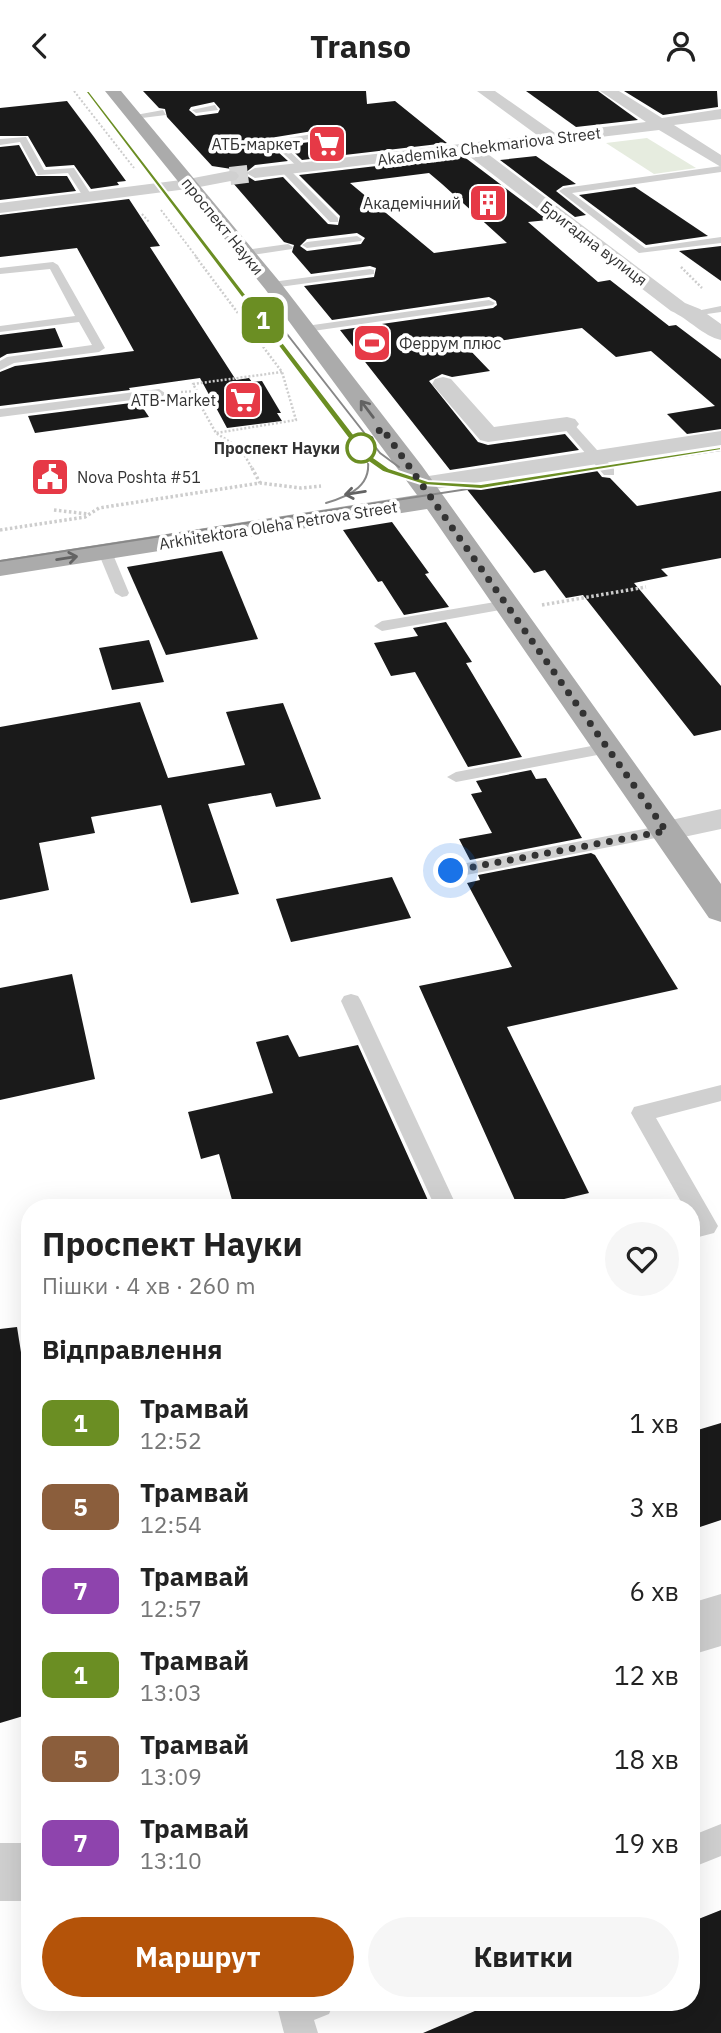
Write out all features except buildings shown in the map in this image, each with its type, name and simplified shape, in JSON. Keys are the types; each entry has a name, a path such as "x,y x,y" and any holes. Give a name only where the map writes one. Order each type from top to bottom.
{"main road":[{"name":"проспект Науки","path":"113,91 274,288 428,492 721,910"},
{"name":"Arkhitektora Oleha Petrova Street","path":"0,548 428,492"},
{"name":"Arkhitektora Oleha Petrova Street","path":"0,568 105,552 428,492"}],"street":[{"path":"485,91 552,138"},
{"path":"608,91 721,162"},
{"name":"Akademika Chekmariova Street","path":"256,173 662,125 668,121 721,114"},
{"name":"Бригадна вулиця","path":"469,148 678,307 693,313 721,334"},
{"path":"0,208 89,198 152,198 189,184 230,176"},
{"path":"443,384 488,435 567,424"},
{"path":"603,465 721,438"},
{"name":"Arkhitektora Oleha Petrova Street","path":"428,492 603,465 721,455"},
{"path":"666,831 721,819"},
{"path":"700,1626 721,1620"},
{"path":"0,1872 21,1872"}],"lane":[{"path":"196,110 215,108"},
{"path":"134,117 163,113"},
{"path":"334,220 274,141 337,133"},
{"path":"0,142 23,139 41,173 71,170 89,198"},
{"path":"721,169 564,191 643,251 721,240"},
{"path":"307,245 357,239"},
{"path":"245,253 288,247"},
{"path":"0,271 53,265 99,348 11,360 0,366"},
{"path":"274,288 369,275 382,276"},
{"path":"274,288 304,286"},
{"path":"306,329 489,303"},
{"path":"693,313 721,309"},
{"path":"0,329 83,319"},
{"path":"0,413 159,393"},
{"path":"567,424 603,465"},
{"path":"105,552 122,593"},
{"path":"382,626 509,608"},
{"path":"456,777 607,748"},
{"path":"451,871 666,831"},
{"path":"351,1001 442,1199"},
{"path":"691,1199 642,1113 721,1094"},
{"path":"700,1215 706,1226 700,1228"},
{"path":"700,1848 721,1840"},
{"path":"295,2011 301,2033"}],"path":[{"path":"74,91 146,183 152,198 282,372 296,420 216,433"},
{"path":"662,249 707,293"},
{"path":"159,393 192,392 197,391 193,384 282,372"},
{"path":"192,392 216,433 241,449 260,483"},
{"path":"0,530 89,514 99,508 260,483 301,488 321,485"},
{"path":"54,510 89,514"},
{"path":"509,608 646,587"}],"shaded area":[{"path":"647,138 696,168 654,174 606,143"}],"tunnel":[{"path":"230,176 255,173"}],"tram line":[{"path":"87,91 367,456"},
{"name":"1","path":"88,91 366,456 386,470 404,478 427,483 481,486 721,450"},
{"path":"265,306 380,453 399,467"},
{"path":"0,561 721,450"},
{"path":"326,503 344,497 358,488 367,475 367,456"},
{"path":"367,456 386,469 406,477 450,486"}],"place":[{"name":"АТБ-маркет","path":"327,144"},
{"name":"Академічний","path":"488,203"},
{"name":"Феррум плюс","path":"372,343"},
{"name":"ATB-Market","path":"243,400"},
{"name":"Проспект Науки","path":"361,448"},
{"name":"Nova Poshta #51","path":"50,477"}],"route":[{"path":"361,448 382,428 666,831 451,871"}]}
